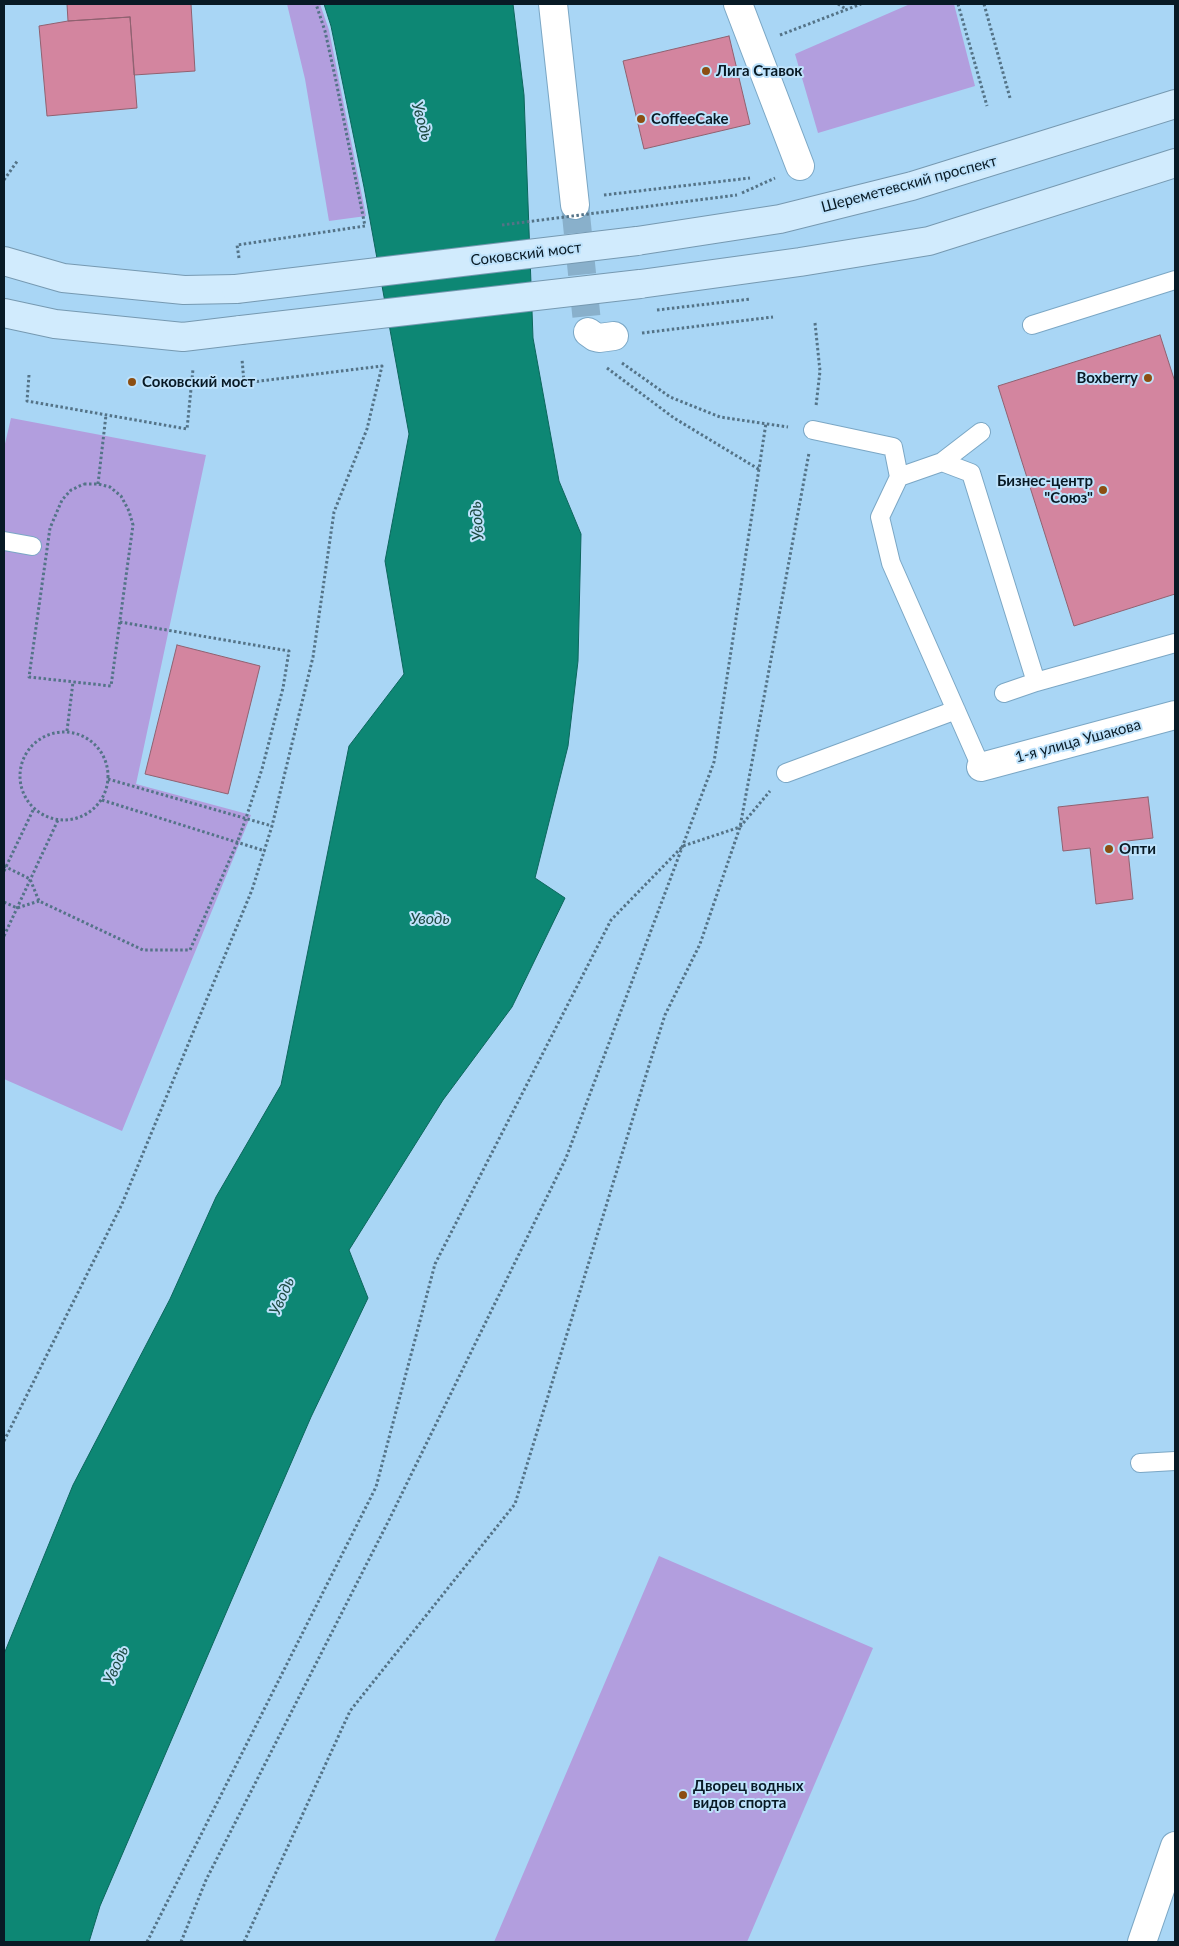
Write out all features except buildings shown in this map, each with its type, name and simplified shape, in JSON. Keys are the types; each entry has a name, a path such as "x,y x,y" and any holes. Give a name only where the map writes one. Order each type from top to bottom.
{"main road":[{"name":"Шереметевский проспект","path":"637,241 780,219 912,186 1175,104"},
{"path":"4,313 55,324 183,337 640,284 800,262 929,240 1028,211 1175,162"},
{"name":"Соковский мост","path":"4,261 63,278 184,290 236,289 637,241"}],"street":[{"path":"553,4 582,200"},
{"path":"738,4 800,166"},
{"name":"1-я улица Ушакова","path":"981,768 1175,714"},
{"path":"1142,1942 1175,1846"}],"lane":[{"path":"1032,325 1175,280"},
{"path":"813,430 893,447 899,477 880,517 892,563 981,768"},
{"path":"899,477 942,462 981,432"},
{"path":"942,462 971,473 1036,682"},
{"path":"4,541 32,546"},
{"path":"1004,694 1036,682 1175,643"},
{"path":"786,773 956,710"},
{"path":"1140,1463 1175,1461"}],"path":[{"path":"239,258 237,245 365,226 325,31 316,4"},
{"path":"838,4 846,9"},
{"path":"754,45 861,4"},
{"path":"958,4 987,106"},
{"path":"984,4 1010,98"},
{"path":"4,180 18,160"},
{"path":"737,195 800,166"},
{"path":"582,200 750,178"},
{"path":"760,470 674,418 600,362 601,334 773,317"},
{"path":"244,1942 350,1711 515,1504 665,1016 700,944 740,827 813,430 820,371 814,322"},
{"path":"4,1441 122,1204 252,890 272,826 313,658 334,512 367,429 382,366 244,383 242,358"},
{"path":"624,365 670,397 720,417 813,430"},
{"path":"29,375 27,401 187,429 193,369"},
{"path":"98,484 106,414"},
{"path":"181,1942 206,1880 394,1511 566,1158 714,762 766,423"},
{"path":"84,484 98,484 110,487 121,496 133,524 111,686 29,677 50,528 62,500 71,490 84,484"},
{"path":"34,808 4,868 30,879 39,901 143,950 190,950 246,818 262,769 289,651 120,622"},
{"path":"67,731 73,682"},
{"path":"67,731 82,735 94,743 104,756 109,770 108,786 102,800 91,812 78,819 58,820 48,818 34,808 27,800 21,788 20,774 23,760 30,748 40,738 53,733 67,731"},
{"path":"147,1942 376,1487 436,1264 611,920 683,846 740,827 786,773"},
{"path":"108,779 272,826"},
{"path":"102,800 265,851"},
{"path":"4,936 58,820"},
{"path":"4,902 17,908 39,901"}],"shaded area":[{"path":"287,4 320,4 329,30 366,216 329,221 305,79"},
{"path":"910,4 954,4 975,86 818,133 795,54"},
{"path":"11,418 206,455 136,784 251,815 122,1131 4,1079 4,448"},
{"name":"Дворец водных видов спорта","path":"659,1556 873,1648 747,1942 494,1942"}],"water":[{"name":"Уводь","path":"324,4 513,4 524,95 533,338 559,481 581,534 578,661 568,746 535,878 565,898 512,1007 443,1100 349,1250 368,1298 311,1417 232,1599 100,1906 89,1942 4,1942 4,1654 73,1485 170,1299 216,1197 281,1085 349,746 404,674 385,561 409,434 364,187 331,26"}],"tunnel":[{"path":"575,205 588,332"}],"place":[{"name":"Лига Ставок","path":"706,71"},
{"name":"CoffeeCake","path":"641,119"},
{"name":"Boxberry","path":"1148,378"},
{"name":"Соковский мост","path":"132,382"},
{"name":"Бизнес-центр \"Союз\"","path":"1103,490"},
{"name":"Опти","path":"1109,849"},
{"name":"Дворец водных видов спорта","path":"683,1795"}]}
